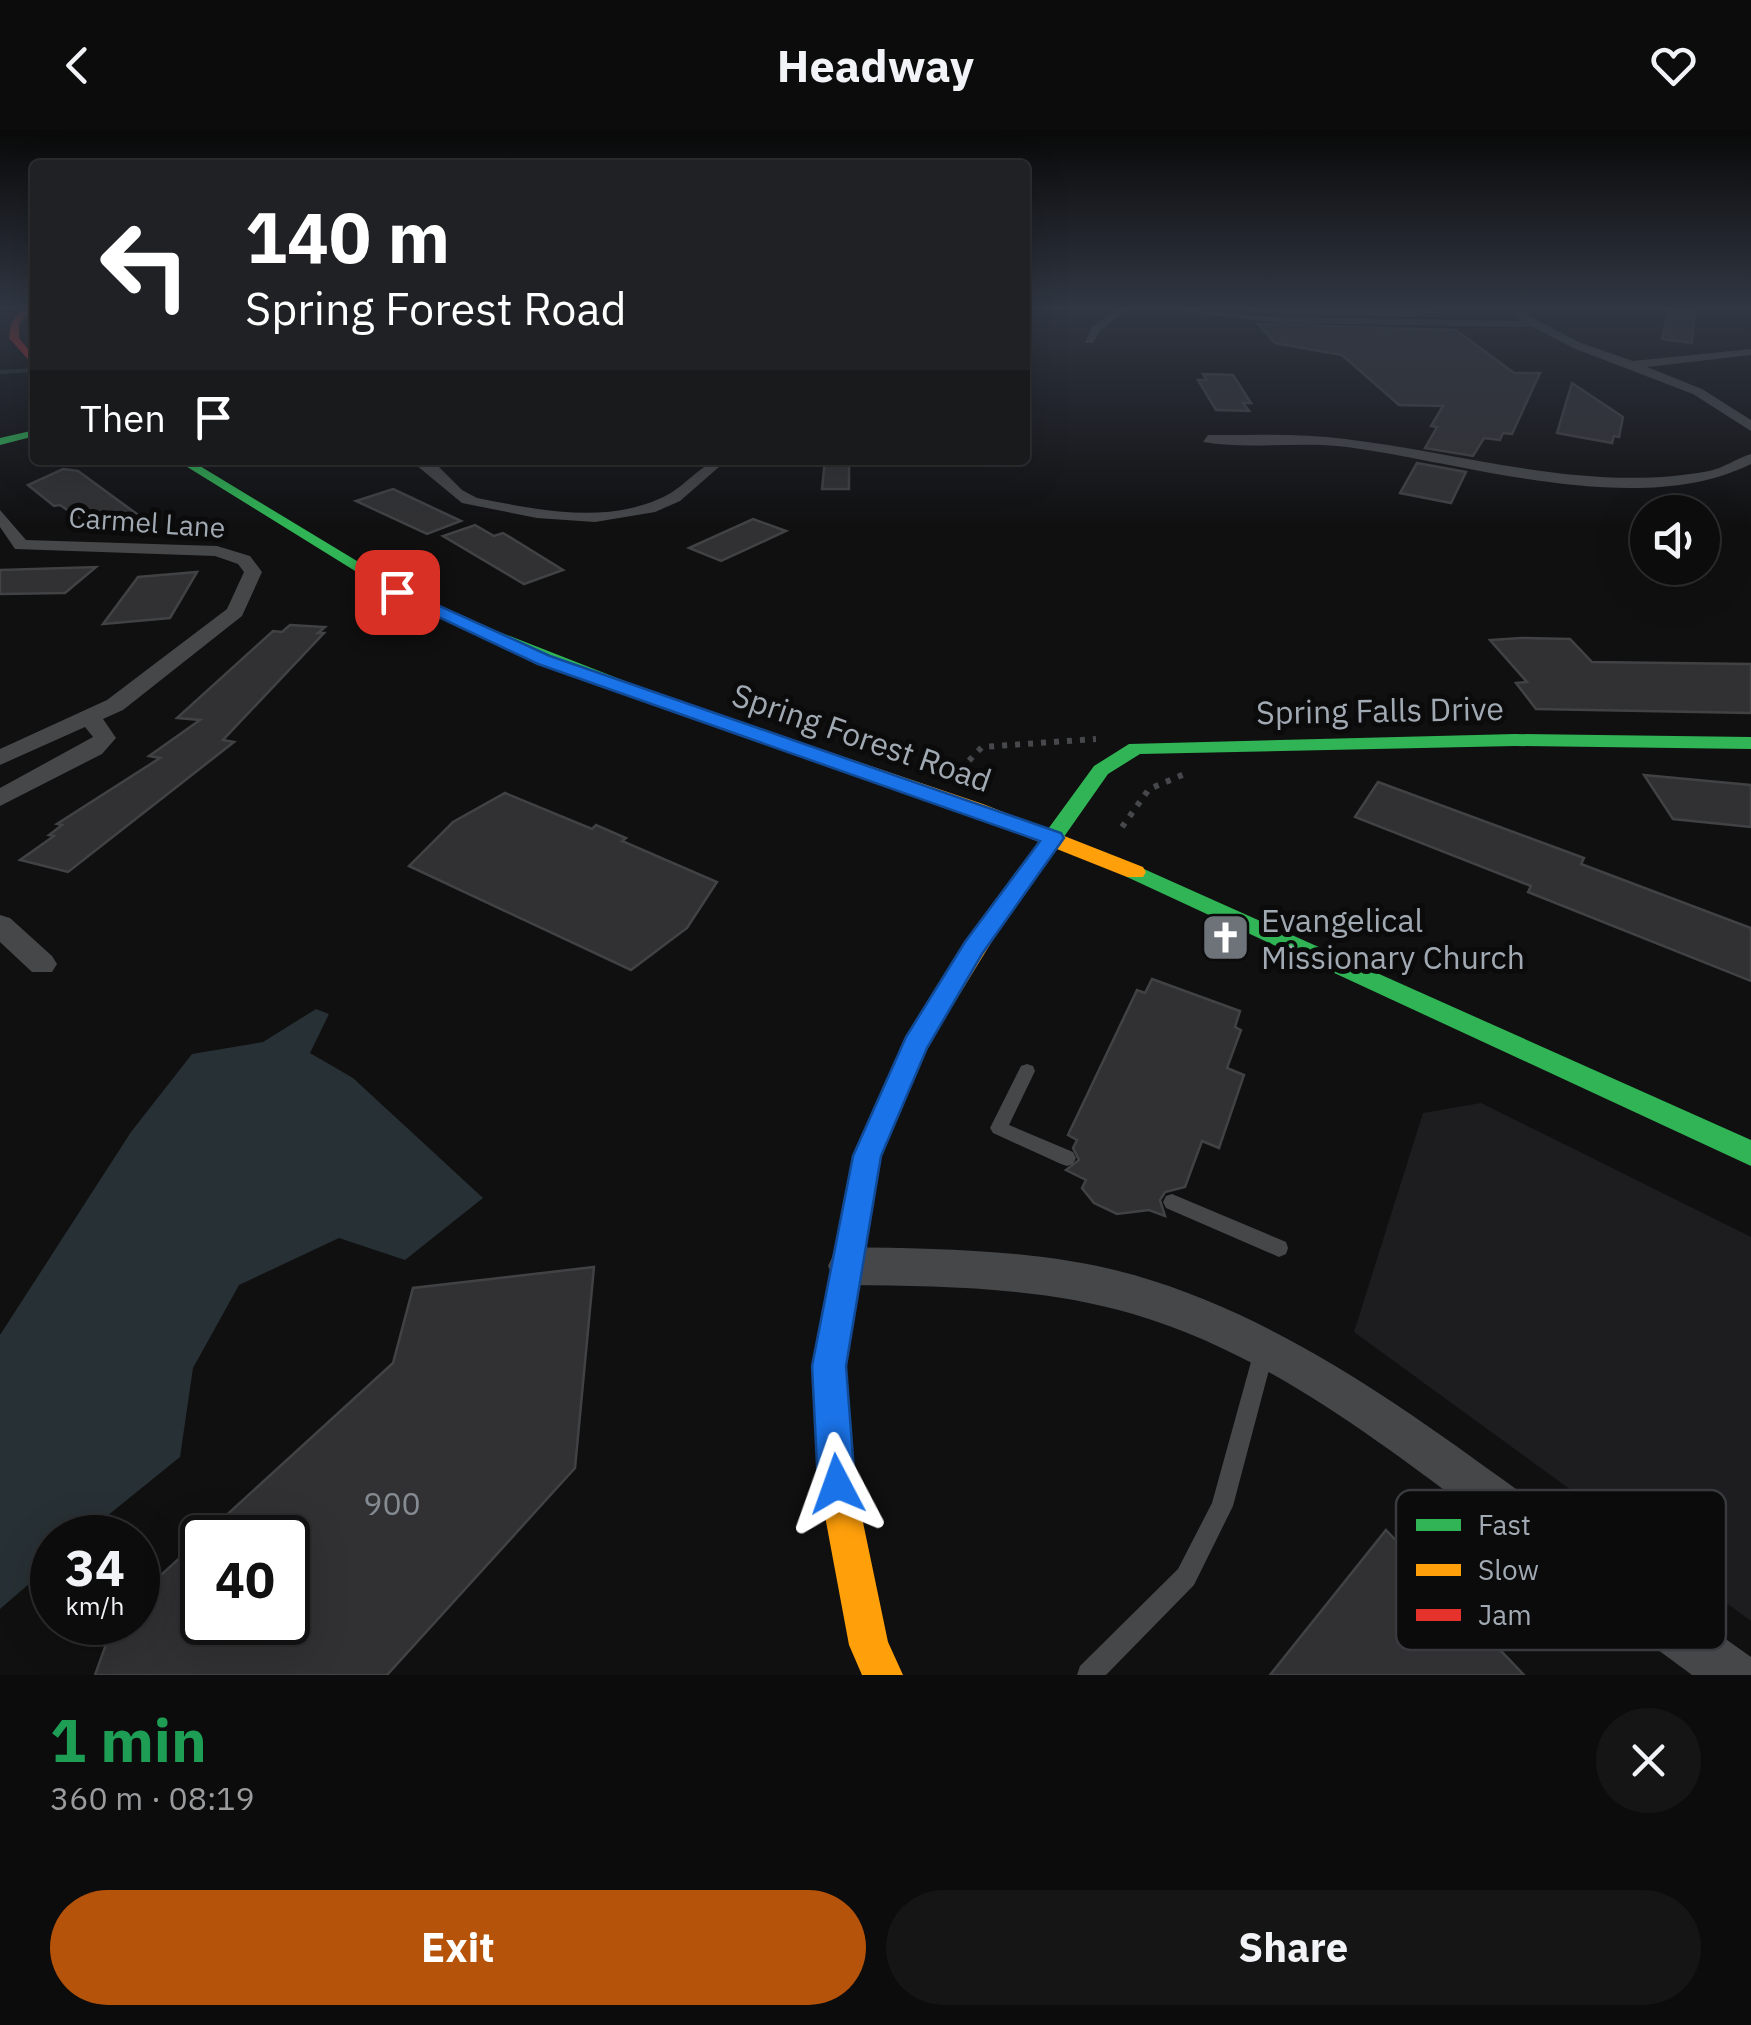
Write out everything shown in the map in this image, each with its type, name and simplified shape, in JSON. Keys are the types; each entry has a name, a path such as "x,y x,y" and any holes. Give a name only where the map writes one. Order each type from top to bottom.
{"main road":[{"path":"0,442 30,434"},
{"name":"Spring Forest Road","path":"190,465 423,608 635,693 1053,838 1347,967 1751,1153"},
{"name":"Spring Falls Drive","path":"882,1675 869,1646 837,1484 829,1366 867,1156 916,1045 974,948 1100,770 1136,748 1515,740 1751,743"}],"street":[{"path":"1670,381 1721,402 1751,427"},
{"path":"1208,439 1313,440 1583,480 1686,478 1748,464"},
{"path":"430,465 438,468 462,498 569,518 612,518 654,509 686,493 715,465"},
{"name":"Carmel Lane","path":"0,515 21,545 217,551 244,560 253,572 235,612 89,720 0,758"},
{"path":"0,798 94,748 105,738 102,728 89,720"},
{"path":"0,925 42,964"},
{"path":"848,1266 932,1267 1054,1278 1134,1295 1210,1324 1325,1382 1481,1490"},
{"path":"1700,1650 1734,1675"}],"lane":[{"path":"1027,1072 999,1128 1067,1158"},
{"path":"1172,1202 1279,1248"},
{"path":"1088,1675 1186,1577 1222,1506 1264,1351"}],"path":[{"path":"960,770 982,748 1048,739 1096,740"},
{"path":"1122,827 1150,789 1194,771"}],"shaded area":[{"path":"316,1009 329,1014 310,1053 353,1078 483,1198 405,1260 339,1238 239,1285 193,1368 180,1457 108,1515 30,1515 30,1583 0,1609 0,1335 131,1132 192,1054 263,1042"},
{"path":"1481,1103 1751,1237 1751,1621 1726,1603 1726,1490 1571,1490 1354,1332 1423,1113"}],"building":[{"path":"1199,381 1237,381 1251,403 1243,403 1249,411 1216,410"},
{"path":"1372,381 1536,381 1512,434 1503,433 1500,440 1484,438 1473,456 1425,448 1437,427 1431,426 1443,406 1399,405"},
{"path":"1572,383 1623,417 1619,437 1614,436 1612,443 1557,433"},
{"path":"1417,463 1466,472 1451,503 1400,493"},
{"path":"824,465 849,465 849,489 822,489"},
{"path":"63,469 78,471 141,517 97,530 60,505 54,506 28,485"},
{"path":"393,489 461,521 427,534 356,501"},
{"path":"753,519 786,531 721,561 689,548"},
{"path":"475,525 494,536 503,533 563,570 524,584 443,536"},
{"path":"96,567 65,593 0,594 0,570"},
{"path":"197,572 170,618 103,624 138,577"},
{"path":"290,625 325,627 318,633 324,633 223,740 234,742 68,872 20,860 54,836 49,835 62,825 57,824 160,758 149,756 200,720 177,718 273,631 282,632"},
{"path":"1570,639 1592,662 1751,664 1751,713 1536,709 1516,683 1527,682 1490,640"},
{"path":"1644,775 1751,785 1751,827 1673,819"},
{"path":"1378,782 1584,858 1581,864 1751,928 1751,981 1528,892 1531,886 1355,817"},
{"path":"505,793 592,829 596,825 626,838 622,841 717,882 687,928 631,970 409,866 453,822"},
{"path":"1152,979 1240,1011 1235,1027 1241,1030 1227,1068 1244,1075 1219,1148 1202,1141 1185,1187 1165,1192 1160,1200 1165,1216 1149,1210 1117,1214 1094,1203 1082,1188 1086,1180 1066,1170 1079,1160 1073,1148 1077,1140 1068,1135 1137,990 1145,993"},
{"path":"594,1267 575,1468 387,1675 95,1675 106,1645 160,1645 160,1576 180,1558 180,1645 310,1645 310,1515 227,1515 393,1363 413,1288"},
{"path":"1386,1530 1396,1541 1396,1650 1500,1650 1524,1675 1270,1675"}],"traffic: fast":[{"path":"0,442 30,434"},
{"path":"190,465 423,607 687,709"},
{"path":"990,925 1101,770 1136,748 1515,740 1751,743"},
{"path":"1135,872 1751,1153"}],"traffic: slow":[{"path":"687,709 976,809 1135,872"},
{"path":"883,1675 869,1645 837,1484 829,1366 867,1157 915,1045 990,925"}],"place":[{"name":"Evangelical Missionary Church","path":"1226,938"}],"route":[{"path":"397,592 423,608 544,660 1053,838 974,948 916,1045 867,1156 829,1366 837,1484"}]}
